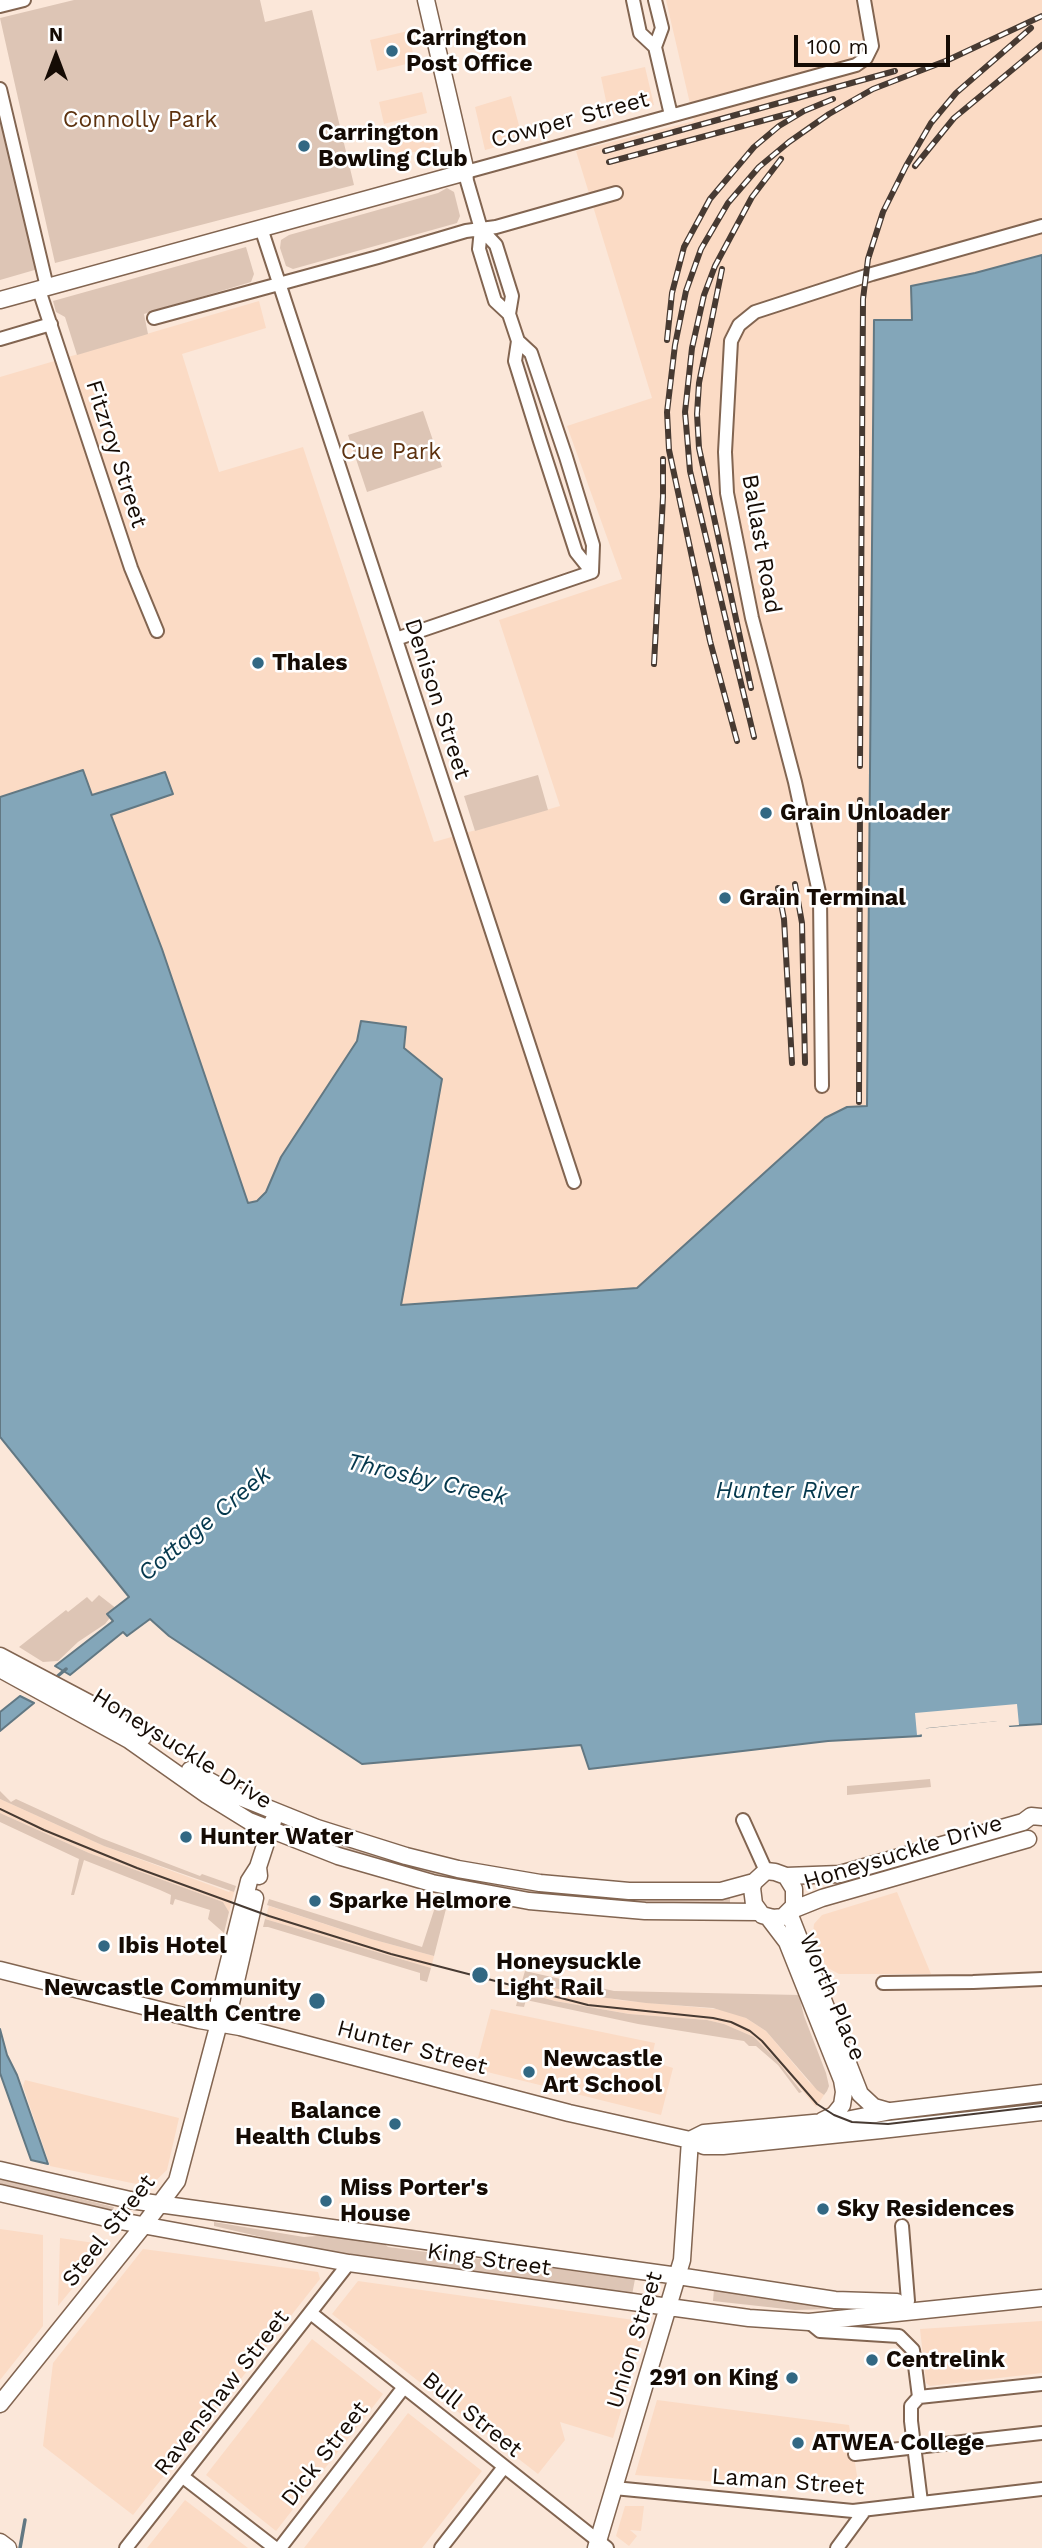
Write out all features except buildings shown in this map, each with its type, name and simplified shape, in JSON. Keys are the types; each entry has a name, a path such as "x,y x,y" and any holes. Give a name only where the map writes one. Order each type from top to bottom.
{"main road":[{"path":"426,0 466,172"},
{"name":"Cowper Street","path":"0,300 466,172"},
{"name":"Honeysuckle Drive","path":"0,1656 33,1680"},
{"name":"Honeysuckle Drive","path":"0,1669 33,1680 129,1727 207,1781 277,1813 406,1856 540,1883 584,1888 721,1891 760,1876"},
{"name":"Honeysuckle Drive","path":"57,1692 153,1755 228,1810 270,1830 369,1866 423,1881 493,1895 601,1908 764,1915"},
{"name":"Steel Street","path":"0,2404 177,2180 219,2023 219,2001 248,1881 258,1867 277,1813"},
{"name":"Honeysuckle Drive","path":"786,1876 840,1874 1023,1822 1031,1816 1042,1817"},
{"path":"1023,1822 1022,1832 1035,1839"},
{"name":"Honeysuckle Drive","path":"790,1911 822,1898 1035,1839"},
{"path":"775,1872 786,1876 795,1894 794,1906 790,1911 778,1918 764,1915 752,1896 760,1876 775,1872"},
{"name":"Worth Place","path":"790,1911 860,2094 874,2107 891,2111"},
{"name":"Worth Place","path":"764,1915 787,1942 842,2080 844,2097 840,2109 830,2117 813,2123"},
{"name":"Hunter Street","path":"0,1970 569,2113 690,2140 704,2146 1042,2112"},
{"name":"Hunter Street","path":"690,2140 704,2133 846,2120 891,2111 1042,2093"},
{"name":"Union Street","path":"600,2546 614,2488 682,2260 690,2140"},
{"name":"King Street","path":"0,2170 130,2200 678,2276 835,2301 976,2304"},
{"name":"King Street","path":"0,2193 144,2225 349,2263 749,2318 809,2322 1042,2298"},
{"path":"0,2542 8,2548"}],"street":[{"path":"0,6 24,0"},
{"path":"633,0 640,33 655,47"},
{"path":"655,0 662,28 655,47 671,115"},
{"name":"Cowper Street","path":"466,172 856,65 866,58 872,46 864,0"},
{"name":"Fitzroy Street","path":"0,89 51,324 131,568 157,631"},
{"path":"466,172 481,229 496,246 512,296 509,314 518,341 515,361 576,552 592,572"},
{"path":"154,318 466,231 496,227 616,193"},
{"name":"Ballast Road","path":"822,1086 820,897 752,618 727,493 725,452 731,341 739,325 755,312 872,274 1042,226"},
{"name":"Denison Street","path":"261,228 574,1182"},
{"path":"0,339 51,324"},
{"path":"518,341 531,352 562,447 593,545 592,572"},
{"path":"544,453 562,447"},
{"path":"396,639 592,572"},
{"path":"743,1820 760,1876"},
{"path":"883,1983 973,1983 1042,1979"},
{"path":"902,2226 908,2301"},
{"name":"Ravenshaw Street","path":"126,2548 312,2314 349,2263"},
{"name":"Bull Street","path":"312,2314 600,2546"},
{"path":"809,2322 820,2331 899,2336 913,2350 919,2397"},
{"path":"921,2502 910,2413 911,2406 919,2397 1042,2384"},
{"name":"Dick Street","path":"277,2548 404,2387"},
{"path":"855,2454 1042,2433"},
{"path":"441,2548 504,2467"},
{"path":"183,2477 277,2548"},
{"name":"Laman Street","path":"614,2488 840,2510 865,2510 1042,2489"},
{"path":"837,2548 865,2510"}],"shaded area":[{"path":"666,0 1042,0 1042,255 911,286 912,320 874,320 867,1107 847,1107 825,1118 637,1288 400,1305 442,1079 404,1048 406,1027 361,1021 357,1041 281,1157 266,1192 257,1201 248,1203 111,814 172,794 166,773 92,795 83,771 0,797 0,377 259,301 266,328 182,354 219,472 303,447 434,842 560,806 499,620 622,579 567,426 652,398 576,151 694,121"},
{"name":"Carrington Post Office","path":"408,31 415,62 377,71 370,40"},
{"path":"645,67 654,105 609,115 601,77"},
{"path":"422,92 427,113 384,124 379,102"},
{"path":"511,96 523,140 485,150 475,107"},
{"path":"430,125 435,147 392,157 386,135"},
{"path":"0,1799 104,1846 229,1892 231,1890 234,1892 229,1912 223,1902 89,1853 0,1813"},
{"path":"897,1892 931,1974 839,1974 826,1967 813,1933 814,1924 822,1915"},
{"path":"269,1906 434,1956 431,1968 265,1919"},
{"path":"522,1981 618,2000 726,2010 746,2018 766,2031 809,2082 824,2095 816,2107 754,2037 724,2024 707,2020 629,2014 555,2001 520,1991"},
{"path":"491,2009 655,2043 651,2061 673,2068 661,2115 475,2069"},
{"path":"25,2080 179,2118 167,2170 146,2186 50,2166 23,2086"},
{"path":"0,2229 43,2235 43,2326 0,2380"},
{"path":"60,2238 108,2245 58,2306"},
{"path":"143,2249 318,2272 320,2279 133,2515 43,2446 53,2363"},
{"path":"358,2281 641,2321 645,2330 613,2438 560,2422 565,2440 538,2474 332,2314"},
{"path":"1042,2321 1042,2373 930,2386 926,2383 920,2329"},
{"path":"312,2339 383,2394 276,2531 206,2475"},
{"path":"657,2400 849,2425 858,2482 857,2494 635,2475"},
{"path":"408,2413 482,2471 422,2548 304,2548"},
{"path":"185,2500 248,2548 147,2548"},
{"path":"625,2506 644,2506 641,2531 630,2530 637,2536 629,2546 616,2536"}],"green space":[{"name":"Connolly Park","path":"74,0 260,0 265,22 312,10 354,185 55,263 0,18"},
{"path":"0,112 38,269 0,280"},
{"path":"447,188 454,192 460,216 457,223 293,269 286,266 280,248 281,240 289,235 438,193"},
{"path":"246,247 254,274 251,282 144,314 148,334 77,355 65,317 56,312 53,301"},
{"name":"Cue Park","path":"423,411 442,467 367,492 348,435"},
{"path":"538,775 548,810 475,831 464,796"},
{"path":"99,1595 117,1609 105,1624 78,1642 58,1661 43,1662 19,1647 66,1610 68,1612 87,1597 92,1602"},
{"path":"930,1779 931,1787 847,1795 847,1786"},
{"path":"0,1791 11,1802 16,1799 101,1838 200,1876 202,1874 236,1886 234,1892 104,1846 0,1799"},
{"path":"0,1813 89,1853 223,1902 229,1912 224,1933 208,1919 210,1910 175,1899 173,1905 170,1904 171,1895 84,1860 74,1895 71,1895 79,1859 0,1822"},
{"path":"295,1824 454,1870 451,1882 361,1858 292,1832"},
{"path":"461,1872 730,1894 730,1906 611,1905 458,1884"},
{"path":"438,1898 448,1901 434,1956 371,1939 267,1905 269,1899 422,1947"},
{"path":"265,1919 431,1968 427,1982 420,1980 420,1973 263,1927"},
{"path":"525,1971 614,1991 799,1995 829,2086 824,2095 817,2090 766,2031 746,2018 713,2008 591,1996 522,1981"},
{"path":"520,1991 555,2001 629,2014 707,2020 724,2024 754,2037 802,2092 799,2093 778,2065 756,2046 749,2046 744,2041 638,2024 526,2000 524,2007 516,2006"},
{"path":"0,2179 114,2207 112,2213 0,2186"},
{"path":"214,2222 304,2237 329,2235 382,2242 388,2247 635,2279 632,2295 322,2251 214,2226"},
{"path":"714,2289 907,2307 795,2310 713,2301"}],"water":[{"name":"Hunter River","path":"1042,255 1042,1724 1010,1726 1007,1719 920,1728 921,1736 828,1741 589,1769 581,1745 362,1764 169,1636 150,1619 127,1636 123,1632 70,1675 55,1666 113,1621 107,1614 129,1597 0,1437 0,797 83,770 92,795 165,772 173,794 111,815 162,949 248,1203 257,1201 266,1192 281,1157 357,1041 361,1021 406,1027 404,1048 442,1079 401,1305 637,1288 825,1118 847,1107 867,1106 874,320 912,320 911,286"},
{"path":"20,1696 34,1703 0,1731 0,1712"},
{"path":"0,2029 7,2055 17,2075 48,2164 31,2160 0,2073"}],"pier":[{"path":"1017,1704 1019,1725 1006,1726 1005,1722 999,1721 927,1728 924,1734 917,1735 915,1713"}],"waterway":[{"path":"53,1680 66,1669"},
{"path":"20,2548 25,2520"}],"tram line":[{"path":"0,1809 137,1868 269,1916 391,1954 588,2005 731,2022 750,2031 762,2041 817,2104 852,2122 888,2124 1042,2106"}],"railway":[{"path":"737,741 710,641 669,450 667,412 675,345 686,291 701,249 728,203 759,167 829,114 873,89 948,60 1042,16"},
{"path":"860,766 863,299 868,259 883,212 931,123 956,93 1031,28"},
{"path":"915,166 954,118 1042,45"},
{"path":"605,151 895,71"},
{"path":"667,340 672,293 684,247 710,199 754,147 779,126 804,111 833,99"},
{"path":"609,162 791,113"},
{"path":"754,737 690,471 685,412 692,348 704,295 715,266 752,197 781,159"},
{"path":"722,269 699,383 699,448 751,688"},
{"path":"654,664 663,459"},
{"path":"859,1102 860,800"},
{"path":"795,884 802,923 805,1063"},
{"path":"778,888 784,919 792,1063"}],"place":[{"name":"Carrington Post Office","path":"392,51"},
{"name":"Carrington Bowling Club","path":"304,146"},
{"name":"Thales","path":"258,663"},
{"name":"Grain Unloader","path":"766,813"},
{"name":"Grain Terminal","path":"725,898"},
{"name":"Hunter Water","path":"186,1837"},
{"name":"Sparke Helmore","path":"315,1901"},
{"name":"Ibis Hotel","path":"104,1946"},
{"name":"Honeysuckle Light Rail","path":"480,1975"},
{"name":"Newcastle Community Health Centre","path":"317,2001"},
{"name":"Newcastle Art School","path":"529,2072"},
{"name":"Balance Health Clubs","path":"395,2124"},
{"name":"Miss Porter's House","path":"326,2201"},
{"name":"Sky Residences","path":"823,2209"},
{"name":"Centrelink","path":"872,2360"},
{"name":"291 on King","path":"792,2378"},
{"name":"ATWEA College","path":"798,2443"}],"water label":[{"name":"Throsby Creek","path":"427,1480"},
{"name":"Cottage Creek","path":"205,1524"}]}
